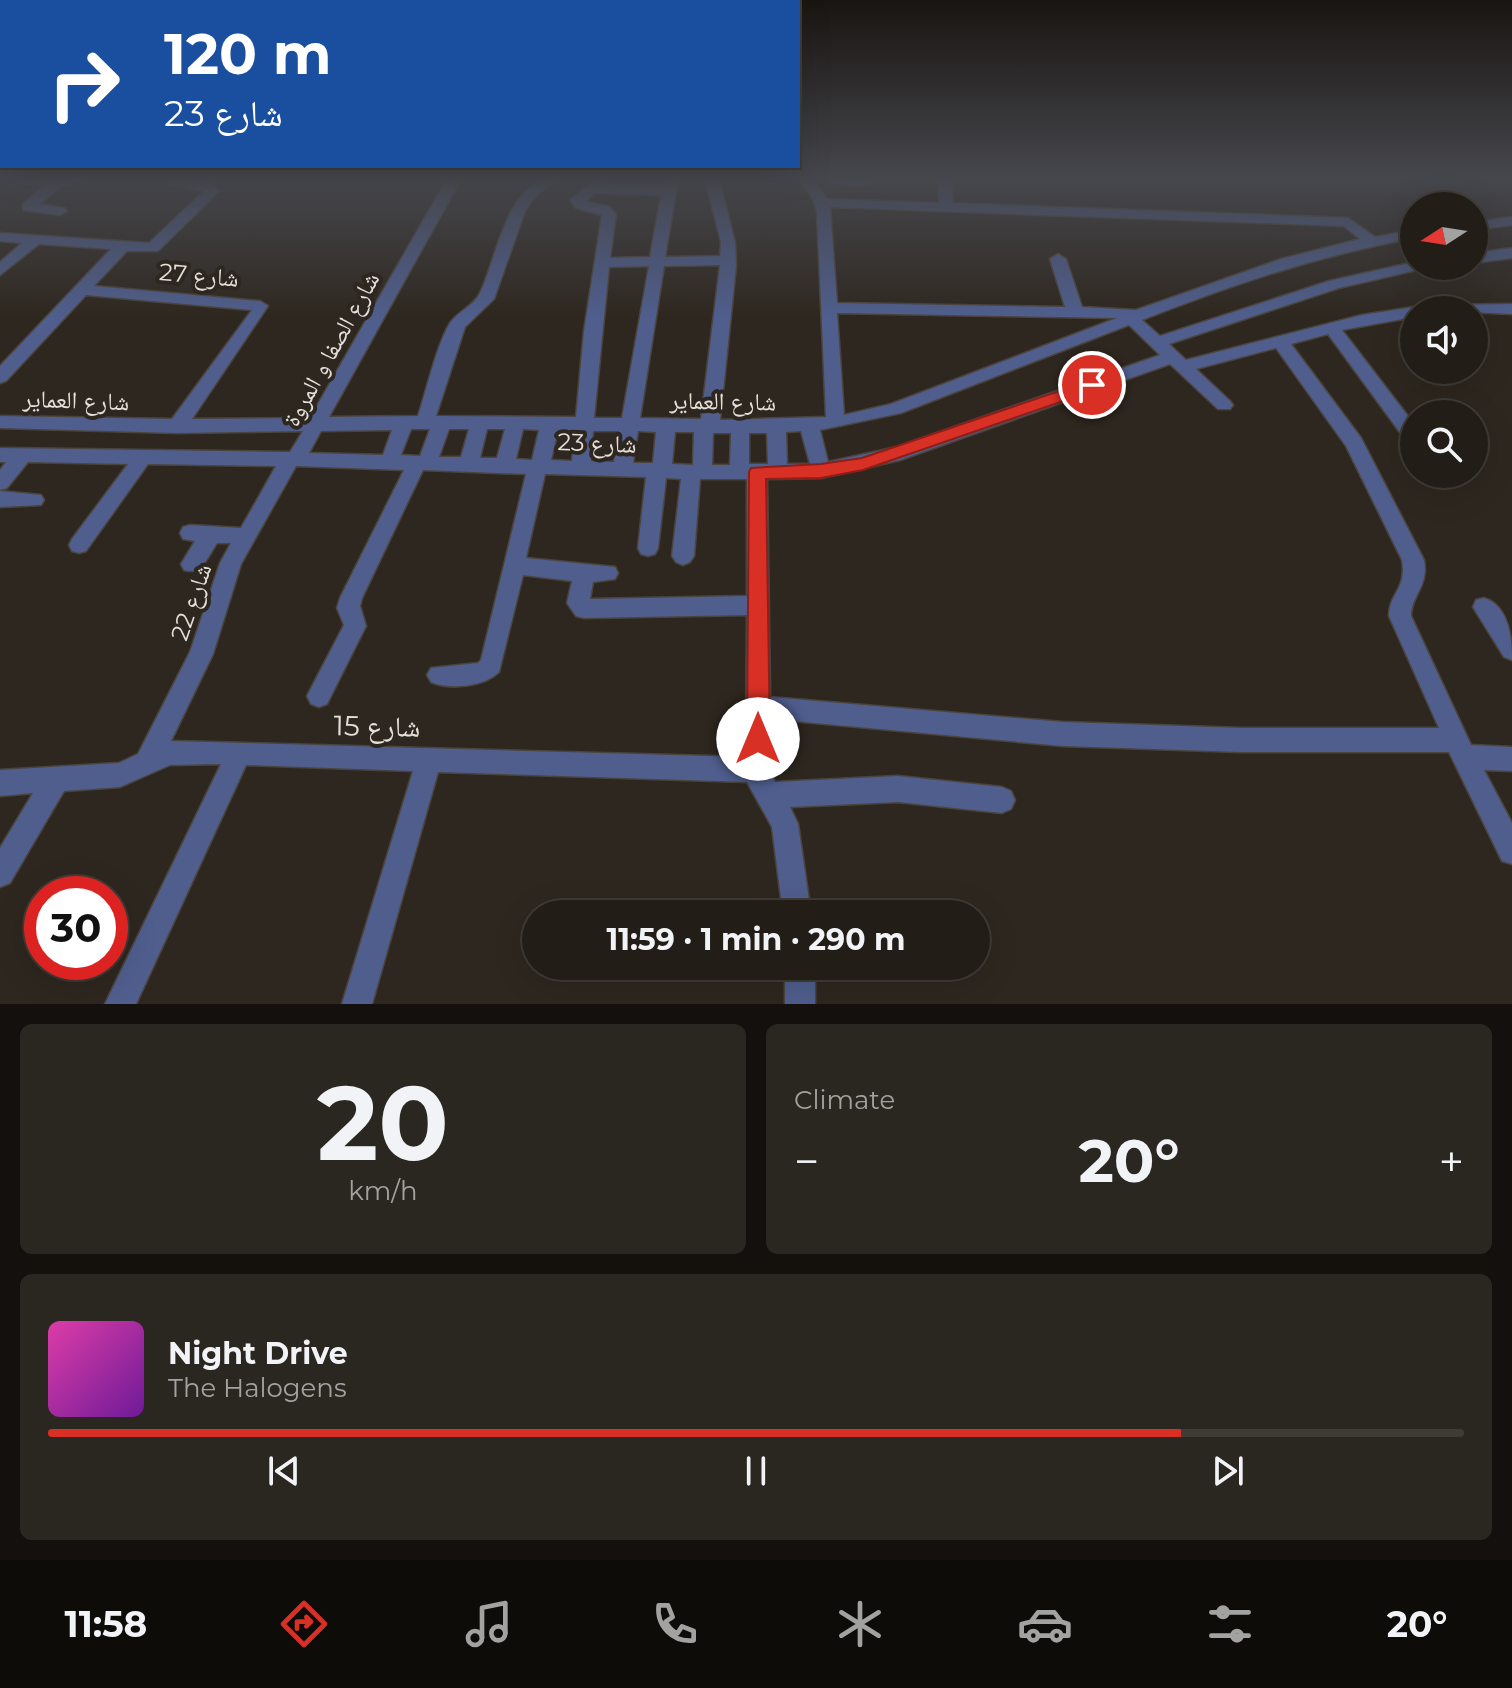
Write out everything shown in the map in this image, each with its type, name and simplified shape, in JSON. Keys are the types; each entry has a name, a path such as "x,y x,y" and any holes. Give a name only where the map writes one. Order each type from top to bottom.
{"street":[{"path":"0,237 144,249 157,246 177,226"},
{"name":"شارع الصفا و المروة","path":"293,459 316,425 428,226"},
{"path":"319,696 355,626 354,615 348,608 351,598 422,464 457,325 486,299 513,226"},
{"path":"581,469 592,331 607,226"},
{"path":"622,470 663,226"},
{"path":"683,556 707,425 728,260 724,226"},
{"path":"823,226 835,423"},
{"path":"1353,226 1371,241"},
{"name":"شارع العماير","path":"7,422 177,426 586,422 776,427 835,423 895,409 1286,262 1400,236"},
{"path":"0,270 37,238"},
{"path":"0,377 122,247"},
{"path":"1488,256 1512,253"},
{"path":"1058,259 1075,312"},
{"path":"602,263 728,260"},
{"path":"1158,342 1335,284 1400,270"},
{"name":"شارع 27","path":"82,290 260,306 177,426"},
{"path":"828,308 1075,312 1136,316 1158,342 1224,405"},
{"path":"1488,309 1512,309"},
{"name":"شارع 23","path":"0,455 293,459 696,472 821,471 900,453 1179,361 1400,315"},
{"path":"1332,328 1400,418"},
{"path":"1280,341 1354,443 1413,560 1417,575 1414,589 1400,607 1400,616 1460,748 1512,851"},
{"path":"0,437 7,422"},
{"path":"468,465 480,422"},
{"path":"505,466 516,422"},
{"path":"439,675 478,674 488,670 550,422"},
{"path":"389,463 404,423"},
{"path":"648,548 666,424"},
{"path":"809,425 821,471"},
{"path":"740,426 758,472 758,707 763,782 780,811 789,838 796,900"},
{"path":"758,472 776,427"},
{"path":"0,483 23,455"},
{"path":"79,545 143,457"},
{"name":"شارع 22","path":"146,765 201,654 223,581 246,536 293,459"},
{"path":"0,499 34,500"},
{"path":"192,564 200,533 246,536"},
{"path":"514,565 607,573"},
{"path":"581,573 583,579 578,603 584,609 758,605"},
{"path":"1484,607 1512,650"},
{"path":"758,707 1063,734 1460,748 1512,759"},
{"name":"شارع 15","path":"0,783 120,775 175,752 239,753 429,758 898,789 1002,800"},
{"path":"120,1004 239,753"},
{"path":"357,1004 429,758"},
{"path":"0,873 56,780"},
{"path":"800,980 800,1004"}],"route":[{"path":"758,739 757,472 821,471 863,464 1092,385"}]}
